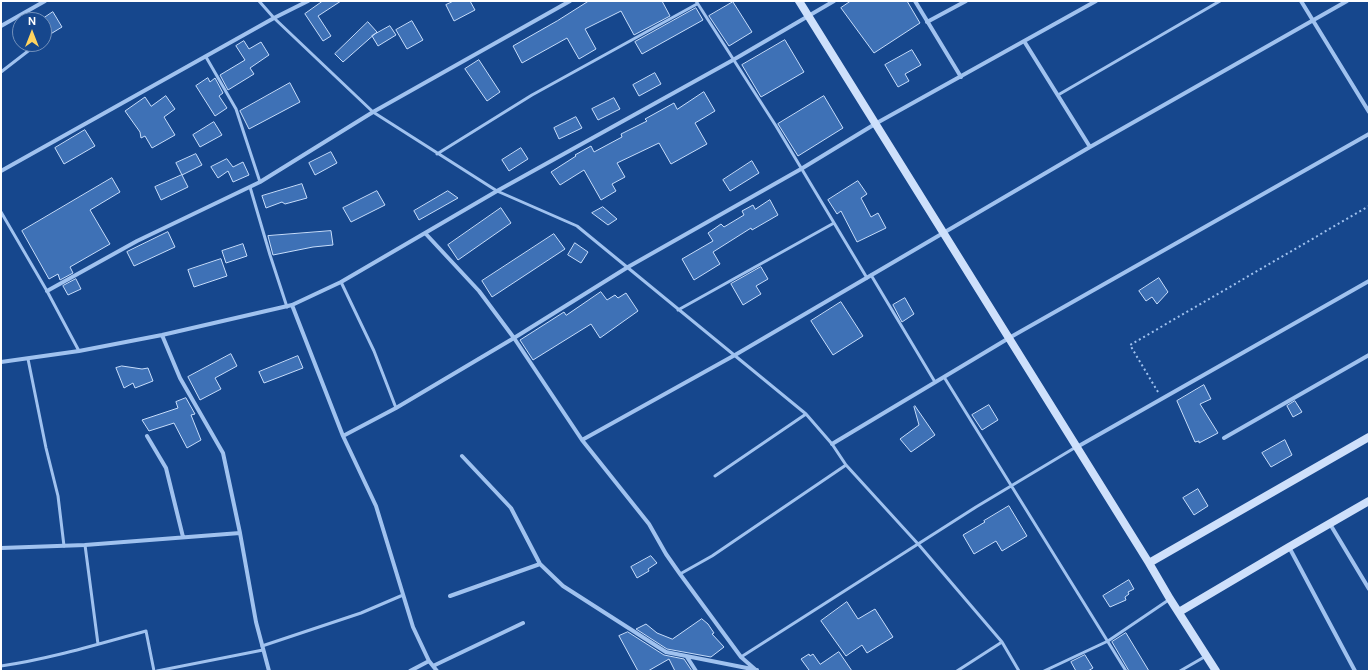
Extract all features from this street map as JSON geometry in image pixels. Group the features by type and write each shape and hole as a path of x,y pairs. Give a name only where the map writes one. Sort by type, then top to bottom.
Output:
{"main road":[{"path":"799,1 1216,671"},
{"path":"1149,563 1369,437"},
{"path":"1179,612 1369,501"}],"street":[{"path":"1,26 45,1"},
{"path":"1,171 274,18 308,1"},
{"path":"47,291 137,241 260,182 373,112 570,1"},
{"path":"1,362 28,359 162,335 292,305 341,282 497,191 733,60 834,1"},
{"path":"915,1 961,77"},
{"path":"928,22 966,1"},
{"path":"343,436 396,408 514,338 628,267 801,169 876,124 1096,1"},
{"path":"1301,1 1369,112"},
{"path":"582,440 735,355 1090,147 1347,1"},
{"path":"1024,41 1090,147"},
{"path":"832,444 1009,338 1369,134"},
{"path":"425,233 480,291 514,338 582,440 649,524 666,554 680,574 741,657 758,671"},
{"path":"1076,447 1369,281"},
{"path":"292,305 343,436 376,506 413,627 429,661 437,671"},
{"path":"162,335 180,378 223,453 240,533 256,622 269,671"},
{"path":"1224,438 1369,354"},
{"path":"147,436 166,468 183,537"},
{"path":"462,456 511,508 540,564 563,586 666,652 758,671"},
{"path":"1330,524 1369,589"},
{"path":"1,548 85,545 240,533"},
{"path":"1289,547 1355,671"},
{"path":"450,596 540,564"},
{"path":"433,666 523,623"},
{"path":"687,657 696,671"},
{"path":"410,671 429,661"}],"lane":[{"path":"260,1 274,18 373,112 497,191 577,226 806,414 832,444 846,465 919,545 1002,642 1019,671"},
{"path":"1058,95 1220,1"},
{"path":"437,154 532,95 697,2 776,126 834,224 935,382"},
{"path":"1,72 27,52"},
{"path":"206,57 236,109 260,182"},
{"path":"250,187 287,307"},
{"path":"1,212 79,350"},
{"path":"678,310 834,224"},
{"path":"341,282 374,350 396,408"},
{"path":"28,359 46,448 58,496 64,546"},
{"path":"944,377 1126,671"},
{"path":"715,476 806,414"},
{"path":"741,657 919,545 976,507 1076,447"},
{"path":"680,574 712,556 846,465"},
{"path":"85,545 98,644"},
{"path":"157,671 263,648 361,613 403,595"},
{"path":"1044,671 1108,642 1170,599"},
{"path":"1,666 26,662 146,630 154,671"},
{"path":"957,671 1002,642"},
{"path":"1180,671 1206,655"}],"path":[{"path":"1161,399 1130,345 1369,206"}],"building":[{"path":"323,1 341,1 318,16 331,36 323,41 305,14"},
{"path":"454,1 470,1 475,10 454,21 446,5"},
{"path":"589,1 662,1 670,16 634,35 621,11 585,29 596,49 579,59 567,38 522,63 513,46"},
{"path":"851,1 907,1 920,23 874,53 841,8"},
{"path":"733,2 752,32 729,46 709,16"},
{"path":"696,8 703,20 642,54 635,42"},
{"path":"53,12 62,27 52,33"},
{"path":"412,21 423,40 407,49 396,30"},
{"path":"368,22 377,32 343,62 335,54"},
{"path":"390,26 396,35 378,46 372,36"},
{"path":"785,40 804,72 761,97 742,65"},
{"path":"244,41 249,49 261,42 269,55 250,68 254,74 228,90 220,75 245,60 236,46"},
{"path":"912,50 921,65 905,74 909,81 898,87 885,65"},
{"path":"479,60 500,92 487,101 465,69"},
{"path":"655,73 661,84 639,96 633,85"},
{"path":"208,78 210,82 215,78 223,93 219,96 227,108 215,116 196,86"},
{"path":"290,83 300,102 249,129 240,111"},
{"path":"704,92 715,111 695,123 707,144 671,164 659,143 617,163 625,177 612,184 616,191 601,200 584,170 560,185 551,172 591,146 594,152 622,137 621,134 647,121 645,119 674,103 677,109"},
{"path":"166,96 175,109 164,117 175,135 152,148 145,136 141,138 140,132 125,111 145,97 151,106"},
{"path":"824,96 843,128 798,156 778,124"},
{"path":"614,98 620,109 598,120 592,109"},
{"path":"576,117 582,128 559,139 554,128"},
{"path":"214,122 222,135 200,147 193,135"},
{"path":"85,130 95,146 64,164 55,148"},
{"path":"521,148 528,159 509,171 502,160"},
{"path":"331,152 337,163 315,175 309,163"},
{"path":"196,154 202,165 182,175 176,163"},
{"path":"227,159 233,167 243,162 249,175 233,182 228,171 218,178 211,167"},
{"path":"752,161 759,173 730,191 723,180"},
{"path":"182,175 188,187 161,200 155,187"},
{"path":"112,178 120,192 90,210 110,244 70,267 73,273 60,280 58,274 49,279 22,231"},
{"path":"858,181 867,194 861,198 871,217 878,213 886,228 857,242 841,211 837,214 828,200"},
{"path":"302,184 307,198 285,204 282,202 266,208 262,196"},
{"path":"377,191 385,205 351,222 343,208"},
{"path":"448,191 458,198 419,220 414,211"},
{"path":"770,200 778,215 752,230 751,228 713,252 720,264 694,280 682,259 713,241 708,233 721,224 724,227 744,215 742,211 753,205 755,209"},
{"path":"603,207 617,219 608,225 592,213"},
{"path":"501,208 511,223 458,260 448,245"},
{"path":"331,231 333,245 313,247 273,255 268,236"},
{"path":"168,232 175,247 134,266 127,252"},
{"path":"554,234 565,249 492,297 482,281"},
{"path":"575,243 588,252 581,263 568,255"},
{"path":"243,244 247,256 226,263 222,251"},
{"path":"221,259 227,276 194,287 188,270"},
{"path":"761,267 768,279 756,286 761,294 743,305 731,284"},
{"path":"1159,278 1168,292 1157,304 1152,297 1146,301 1139,291"},
{"path":"76,279 81,289 68,295 63,286"},
{"path":"601,292 607,300 615,295 618,298 626,293 638,311 600,338 591,324 533,360 520,340 564,312 566,315"},
{"path":"905,298 914,314 902,322 893,305"},
{"path":"841,302 863,336 833,355 811,321"},
{"path":"231,354 237,366 215,378 221,389 200,400 188,377"},
{"path":"298,356 303,368 264,383 259,372"},
{"path":"122,366 142,369 148,368 153,381 135,388 133,383 124,388 116,368"},
{"path":"1204,385 1211,399 1200,404 1218,433 1199,443 1199,441 1195,442 1177,401"},
{"path":"186,398 195,414 191,415 201,440 187,448 174,423 149,431 142,420 178,408 176,402"},
{"path":"1295,401 1302,412 1293,417 1287,406"},
{"path":"989,405 998,420 982,430 972,415"},
{"path":"915,406 935,435 911,452 900,439 919,425"},
{"path":"1285,440 1292,455 1271,467 1262,453"},
{"path":"1198,489 1208,506 1194,515 1183,498"},
{"path":"1009,506 1027,536 1002,551 996,541 974,554 963,535"},
{"path":"651,556 657,563 648,569 649,571 637,578 631,567"},
{"path":"1129,580 1134,589 1128,592 1129,594 1125,597 1126,600 1110,607 1103,596"},
{"path":"847,602 858,619 875,609 893,637 867,653 862,645 846,656 821,621"},
{"path":"702,619 708,624 714,633 712,634 724,647 711,657 667,649 636,629 646,624 657,633 672,639"},
{"path":"628,632 664,655 684,659 692,671 675,671 669,659 648,671 638,671 619,636"},
{"path":"1126,633 1149,671 1129,671 1112,642"},
{"path":"839,652 852,671 809,671 801,659 809,654 810,656 813,654 820,664"},
{"path":"1085,655 1093,668 1088,671 1076,671 1071,662"}]}
